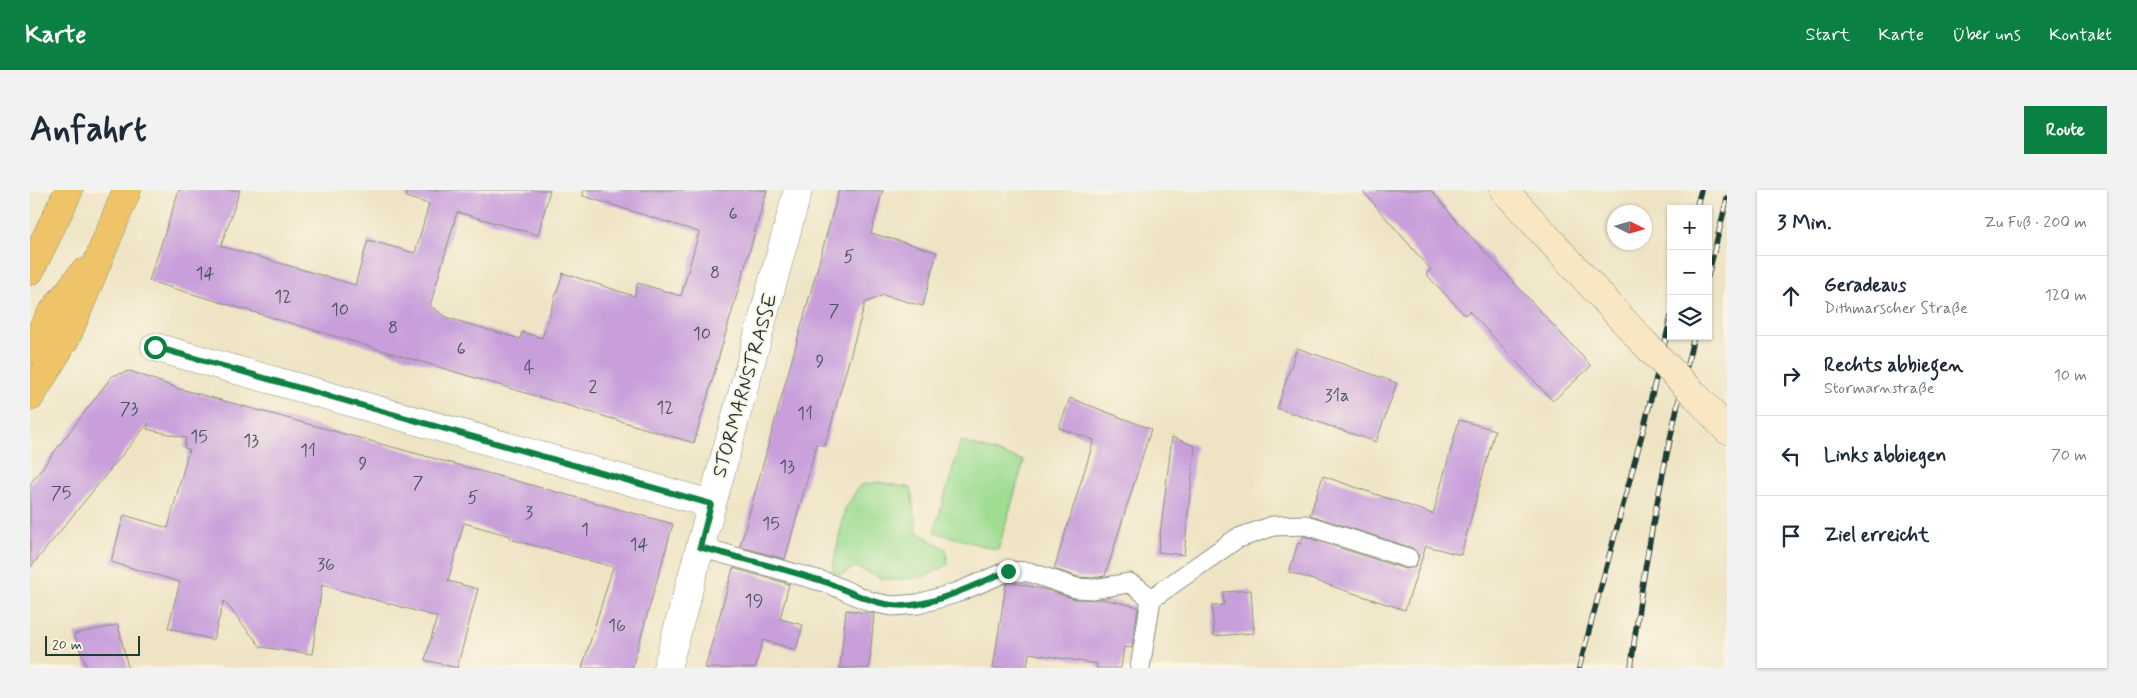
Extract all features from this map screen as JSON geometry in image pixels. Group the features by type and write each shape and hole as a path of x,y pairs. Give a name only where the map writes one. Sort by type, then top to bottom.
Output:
{"highway":[{"path":"30,271 69,190"},
{"path":"30,397 67,336 127,190"},
{"path":"30,350 52,313 108,239"}],"main road":[{"path":"1504,190 1643,342 1727,430"}],"street":[{"name":"STORMARNSTRASSE","path":"667,668 798,190"},
{"path":"155,347 711,504"}],"lane":[{"path":"1140,668 1151,599 1236,539 1274,526 1306,525 1408,558"},
{"path":"700,547 828,584 872,602 892,606 918,604 956,592 1008,571 1029,572 1076,588 1093,589 1129,583 1151,599"}],"green space":[{"path":"961,441 1024,461 998,550 934,532"},
{"path":"879,482 911,488 917,532 946,549 948,564 941,569 916,578 898,580 881,578 855,567 841,575 832,571 845,509 860,485"}],"building":[{"path":"179,190 240,190 221,246 355,285 368,240 415,253 429,204 406,197 407,190 550,190 538,235 457,212 430,306 448,318 520,339 522,332 542,338 563,273 634,296 638,283 681,296 699,232 583,196 583,190 767,190 694,443 149,281"},
{"path":"839,190 883,190 871,233 937,252 923,306 883,295 865,303 825,446 817,444 785,559 740,547"},
{"path":"1362,190 1431,190 1453,217 1591,366 1553,401 1469,311 1465,315 1426,274 1431,270"},
{"path":"1297,348 1397,383 1376,442 1277,408"},
{"path":"130,371 177,388 673,524 632,668 582,668 613,567 510,539 511,536 464,523 448,581 478,589 457,668 425,660 437,617 322,585 312,654 261,647 224,601 213,640 168,628 180,582 111,562 124,515 168,528 189,449 184,448 186,438 147,429 149,422 30,568 30,484 112,376"},
{"path":"1070,398 1151,429 1105,576 1092,578 1078,577 1054,569 1094,440 1059,428"},
{"path":"1459,420 1495,430 1461,555 1426,546 1405,610 1289,572 1298,543 1301,544 1303,536 1405,569 1415,567 1419,556 1412,548 1310,515 1323,476 1433,514"},
{"path":"1172,437 1195,446 1184,555 1158,552"},
{"path":"733,568 789,584 780,619 803,625 796,650 763,640 755,668 705,668"},
{"path":"1010,582 1047,590 1075,599 1103,599 1138,607 1132,648 1124,647 1121,668 1096,668 1097,664 1029,653 1027,668 993,668 1006,584"},
{"path":"1251,590 1254,633 1214,636 1212,606 1224,605 1223,592"},
{"path":"846,610 874,614 869,668 840,668"},
{"path":"118,625 128,668 87,668 74,634"}],"railway":[{"path":"1697,205 1701,190"},
{"path":"1712,260 1727,199"},
{"path":"1579,668 1644,427 1667,333"},
{"path":"1631,668 1636,626 1657,501 1693,340"}],"route":[{"path":"155,347 711,504 700,547 828,584 872,602 892,606 918,604 956,592 1008,571"}]}
